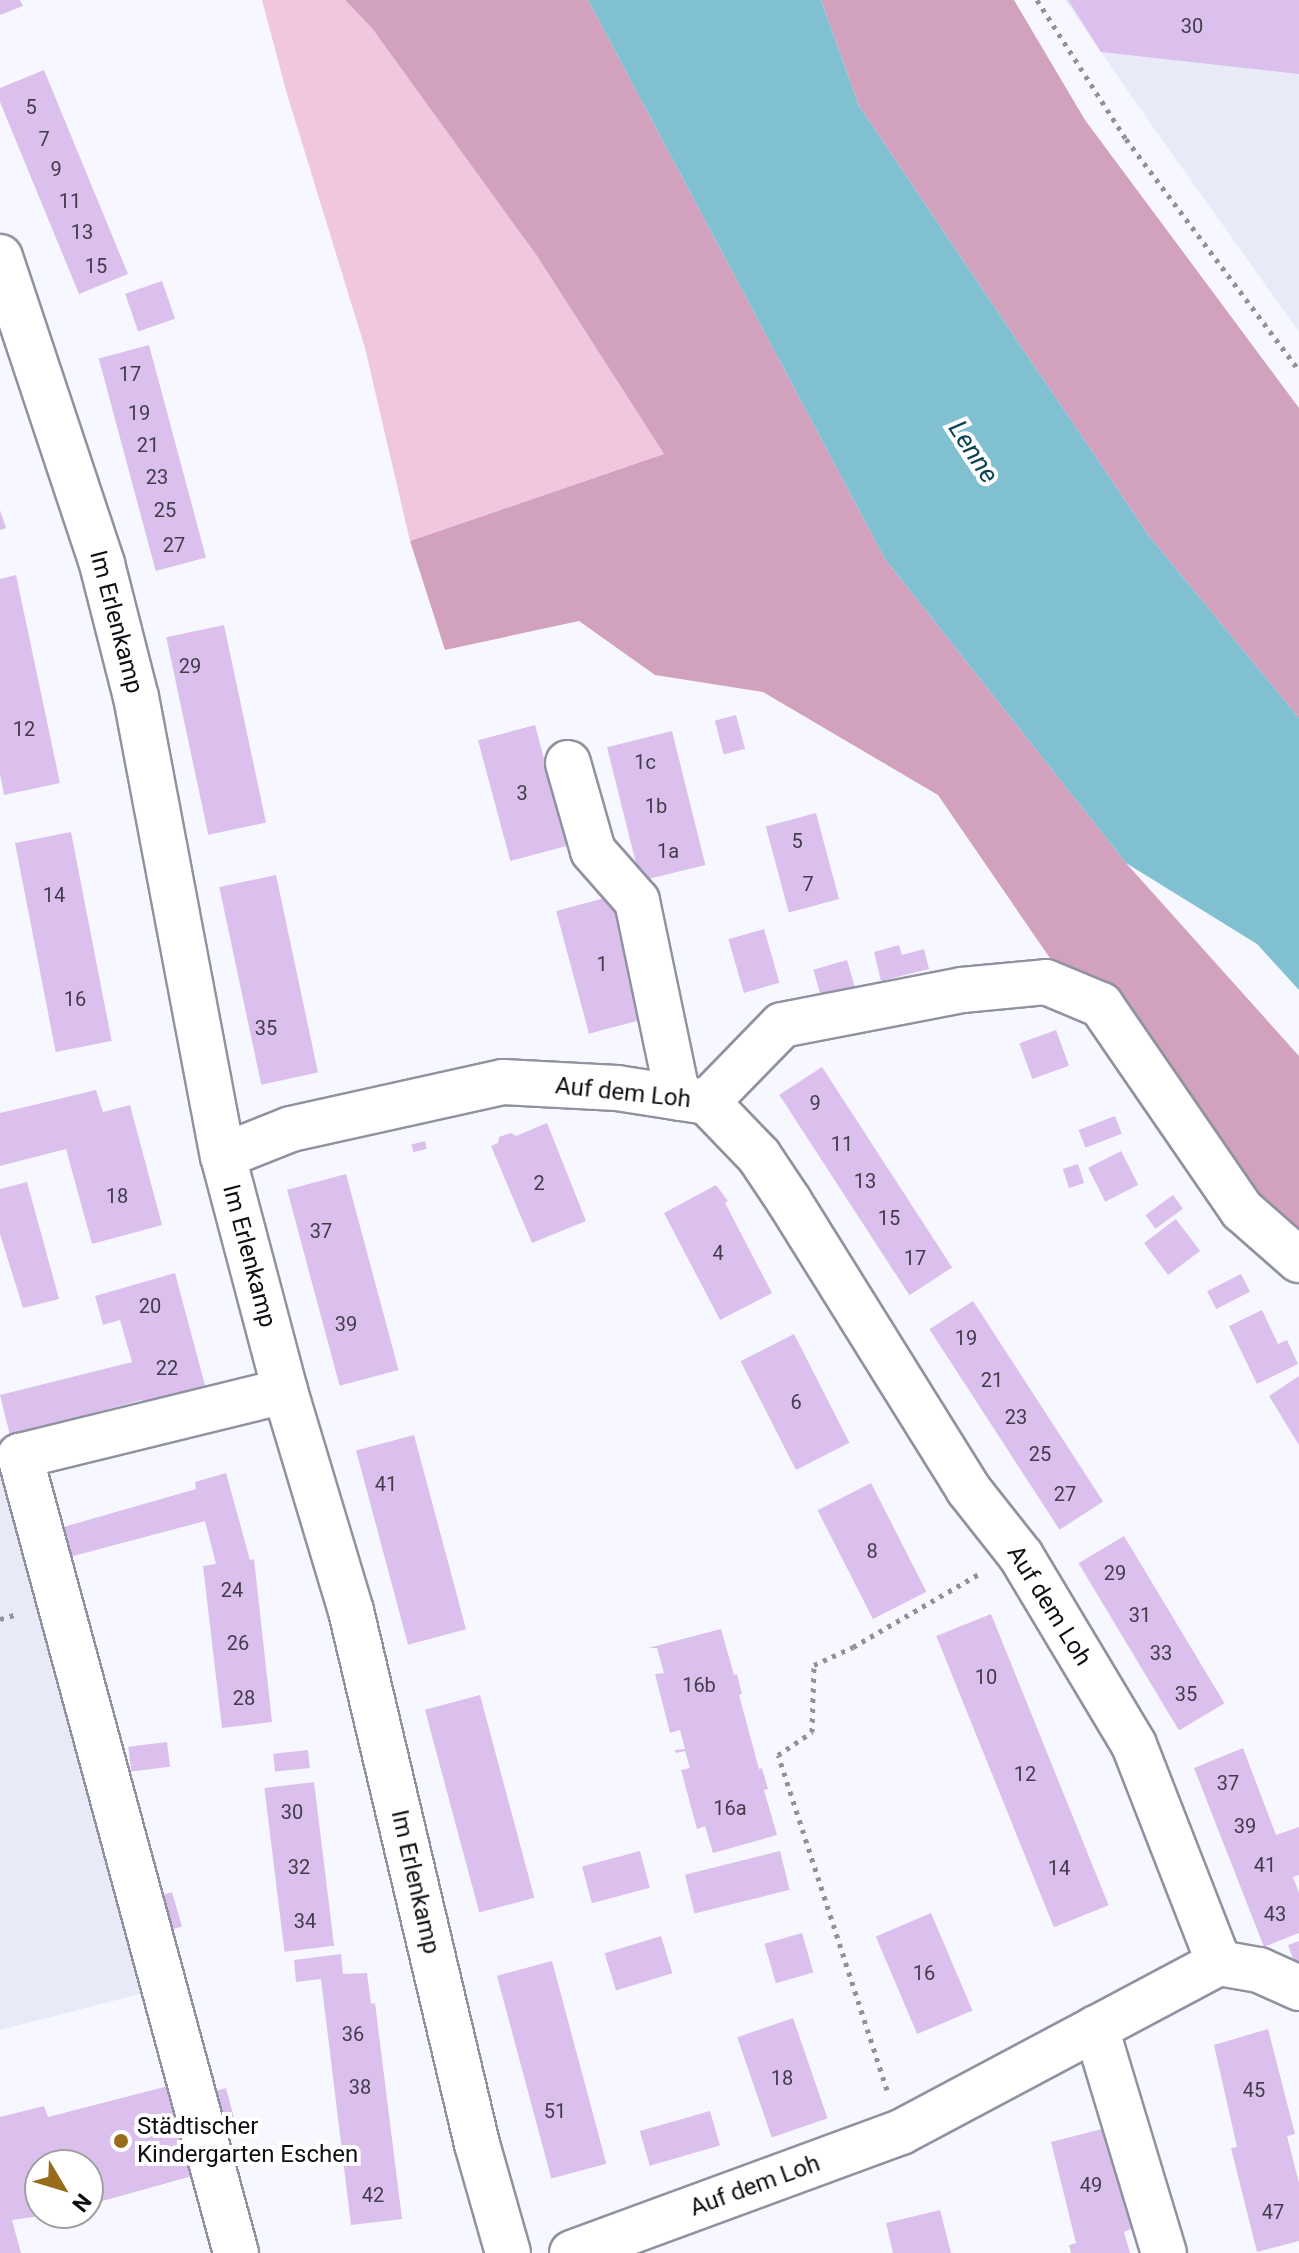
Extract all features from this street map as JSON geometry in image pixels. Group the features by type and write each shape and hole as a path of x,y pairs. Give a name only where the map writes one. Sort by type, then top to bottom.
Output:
{"street":[{"name":"Im Erlenkamp","path":"0,257 102,564 136,697 223,1156 285,1391 351,1611 477,2144 508,2253"},
{"path":"568,763 593,851 637,901 692,1100 782,1025 962,990 1046,982 1101,1005 1242,1210 1299,1260"},
{"name":"Auf dem Loh","path":"223,1156 291,1129 503,1082 617,1088 692,1100 766,1167 968,1489 1021,1556 1126,1732 1219,1963 901,2132 572,2253"},
{"path":"236,2253 20,1456 285,1391"},
{"path":"1219,1963 1259,1970 1299,1988"},
{"path":"1096,2028 1164,2253"}],"path":[{"path":"1037,0 1126,139 1299,370"},
{"path":"901,2132 778,1755 812,1732 814,1665 853,1647 958,1583"}],"shaded area":[{"path":"262,0 345,0 372,27 537,256 664,454 410,541 365,348 287,94"},
{"path":"345,0 588,0 885,559 1126,863 1299,1056 1299,1231 1259,1194 1126,1005 1056,967 938,795 763,692 655,675 579,621 445,650 410,541 664,454 537,256 372,28"},
{"path":"821,0 1014,0 1085,120 1299,408 1299,718 1149,536 859,106"},
{"path":"1065,0 1299,0 1299,332 1148,120"},
{"path":"0,1436 148,1992 0,2030"}],"water":[{"name":"Lenne","path":"588,0 821,0 859,106 1149,536 1299,718 1299,990 1257,944 1126,863 885,559"}],"building":[{"path":"0,0 20,0 23,6 0,15"},
{"path":"1068,0 1299,0 1299,74 1101,52"},
{"path":"44,70 128,274 79,294 0,102 0,88"},
{"path":"162,281 175,319 138,332 125,294"},
{"path":"149,345 206,558 156,571 99,358"},
{"path":"0,510 6,528 0,530"},
{"path":"16,575 60,783 4,795 0,774 0,579"},
{"path":"224,625 266,823 208,835 166,637"},
{"path":"736,715 745,749 724,755 715,721"},
{"path":"535,725 567,846 510,861 478,740"},
{"path":"672,731 705,865 640,881 607,747"},
{"path":"816,813 839,899 789,912 766,826"},
{"path":"71,832 112,1041 56,1052 15,843"},
{"path":"276,875 318,1073 261,1085 219,887"},
{"path":"616,895 649,1018 589,1034 556,911"},
{"path":"764,929 779,983 744,993 728,939"},
{"path":"899,945 902,955 924,949 929,969 881,981 874,952"},
{"path":"847,960 857,996 824,1005 813,970"},
{"path":"1056,1030 1069,1066 1032,1079 1019,1043"},
{"path":"822,1067 952,1267 909,1295 779,1095"},
{"path":"96,1090 103,1112 130,1105 162,1225 92,1244 66,1149 0,1166 0,1113"},
{"path":"1115,1116 1122,1134 1085,1148 1079,1130"},
{"path":"547,1123 586,1221 532,1243 491,1146 498,1143 499,1137 511,1133 516,1136"},
{"path":"425,1141 427,1149 413,1152 411,1144"},
{"path":"1121,1151 1138,1185 1105,1202 1088,1168"},
{"path":"1078,1164 1084,1183 1069,1188 1063,1169"},
{"path":"346,1174 399,1370 340,1386 287,1190"},
{"path":"27,1182 59,1299 23,1308 0,1234 0,1189"},
{"path":"716,1185 728,1201 725,1203 772,1293 720,1320 664,1213"},
{"path":"1173,1195 1183,1209 1155,1229 1145,1215"},
{"path":"1176,1219 1200,1251 1168,1275 1144,1243"},
{"path":"175,1273 206,1389 143,1405 142,1400 10,1435 0,1395 132,1362 120,1320 103,1325 95,1296"},
{"path":"1241,1274 1250,1292 1216,1309 1207,1291"},
{"path":"973,1301 1103,1501 1060,1530 929,1329"},
{"path":"1262,1310 1278,1344 1287,1340 1298,1364 1257,1384 1229,1326"},
{"path":"794,1334 849,1443 796,1470 741,1361"},
{"path":"1299,1376 1299,1445 1269,1396"},
{"path":"414,1435 466,1629 408,1645 356,1451"},
{"path":"226,1473 250,1560 254,1559 272,1722 222,1728 203,1566 216,1564 205,1521 62,1559 53,1530 196,1489 195,1482"},
{"path":"871,1483 926,1592 873,1619 818,1510"},
{"path":"1124,1536 1224,1703 1179,1730 1079,1563"},
{"path":"991,1614 1109,1905 1054,1927 936,1636"},
{"path":"721,1629 734,1675 737,1674 742,1694 739,1695 759,1769 762,1768 768,1789 764,1790 777,1835 713,1853 705,1826 697,1829 681,1770 690,1768 685,1751 676,1753 675,1750 685,1749 680,1730 670,1733 655,1674 664,1673 657,1648 648,1648"},
{"path":"480,1695 534,1898 479,1913 425,1710"},
{"path":"167,1742 170,1767 131,1772 128,1747"},
{"path":"1243,1748 1276,1835 1299,1827 1299,1875 1293,1877 1299,1893 1299,1933 1264,1947 1194,1768"},
{"path":"308,1750 310,1768 275,1772 273,1754"},
{"path":"314,1782 334,1946 284,1952 264,1788"},
{"path":"640,1851 650,1888 592,1903 582,1867"},
{"path":"780,1851 790,1890 695,1914 685,1875"},
{"path":"172,1892 182,1927 161,1933 151,1898"},
{"path":"931,1913 972,2011 917,2034 876,1936"},
{"path":"802,1933 813,1972 776,1983 765,1944"},
{"path":"661,1936 672,1973 616,1991 605,1953"},
{"path":"1299,1941 1299,1962 1295,1964 1288,1945"},
{"path":"341,1954 343,1974 367,1973 371,2004 375,2003 402,2219 351,2225 321,1979 296,1982 294,1960"},
{"path":"552,1961 606,2164 551,2179 497,1976"},
{"path":"793,2018 828,2118 772,2137 737,2037"},
{"path":"1268,2029 1295,2134 1287,2136 1299,2183 1299,2241 1257,2252 1231,2148 1237,2147 1214,2045"},
{"name":"Städtischer Kindergarten Eschen","path":"172,2085 196,2175 104,2201 104,2149 24,2149 24,2218 12,2220 21,2253 0,2253 0,2117 44,2106 48,2117"},
{"path":"226,2088 237,2128 214,2134 204,2094"},
{"path":"710,2111 720,2146 650,2166 640,2131"},
{"path":"1106,2128 1131,2229 1124,2232 1130,2253 1071,2253 1069,2245 1076,2243 1051,2142"},
{"path":"940,2210 951,2253 893,2253 886,2223"}],"place":[{"name":"Städtischer Kindergarten Eschen","path":"121,2141"}]}
